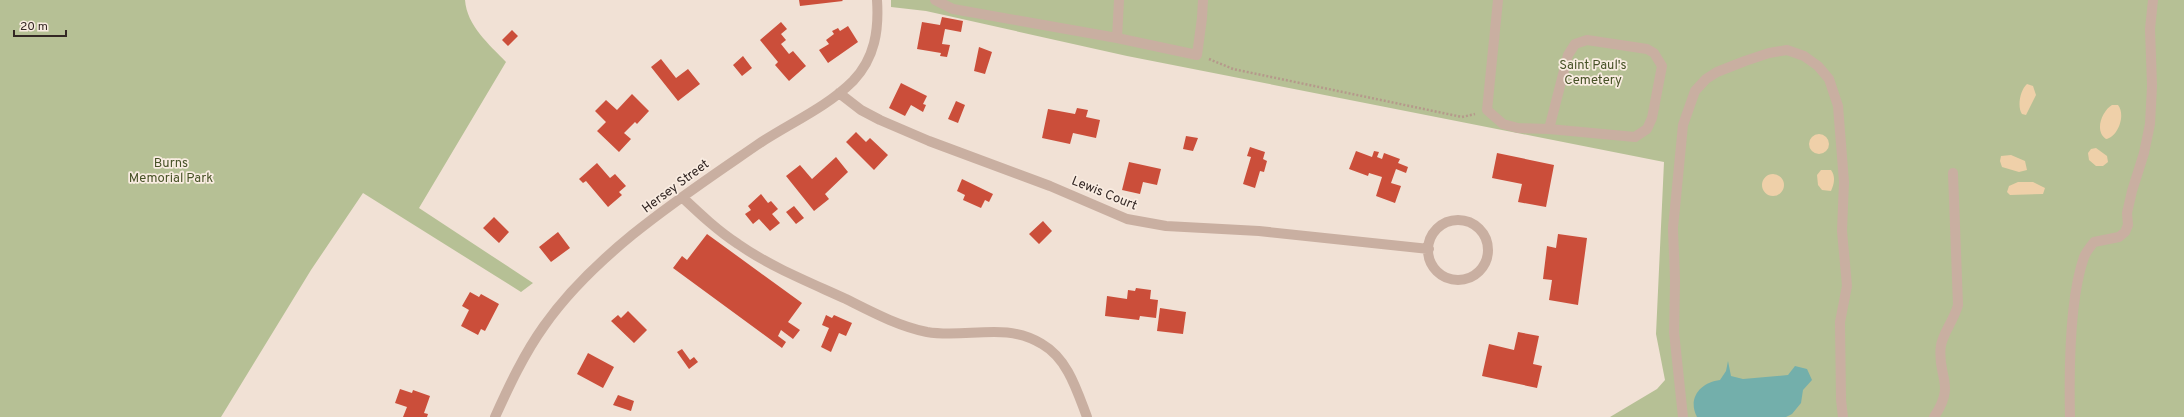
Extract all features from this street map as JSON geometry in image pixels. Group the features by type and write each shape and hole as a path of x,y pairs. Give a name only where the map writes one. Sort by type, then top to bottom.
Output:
{"street":[{"name":"Hersey Street","path":"495,417 529,349 561,305 617,248 682,197 762,142 839,93 861,71 873,50 876,36 877,0"},
{"path":"935,0 953,8 1197,54 1203,0"},
{"path":"1117,38 1119,0"},
{"path":"1498,0 1487,110 1503,124 1518,128 1549,129 1635,137 1647,129 1652,118 1662,66 1654,53 1646,49 1587,40 1575,44 1568,55 1549,129"},
{"path":"2070,417 2073,325 2084,256 2094,242 2118,237 2125,232 2128,225 2127,213 2132,191 2147,139 2152,86 2150,29 2153,0"},
{"path":"1683,417 1674,332 1676,280 1673,228 1683,125 1695,91 1706,79 1740,63 1768,53 1787,50 1804,56 1818,66 1829,79 1838,106 1844,182 1842,231 1847,286 1840,322 1841,400 1843,417"},
{"name":"Lewis Court","path":"839,93 861,110 887,123 929,141 1050,186 1127,219 1166,226 1259,231 1429,249"},
{"path":"1934,417 1945,394 1946,381 1941,348 1943,337 1955,317 1958,305 1953,173"},
{"path":"682,197 722,233 739,246 815,286 886,319 907,327 939,334 1007,332 1020,334 1042,344 1055,353 1062,361 1087,417"},
{"path":"1459,220 1472,223 1482,232 1488,249 1487,258 1478,272 1466,278 1452,279 1440,273 1431,262 1429,249 1434,231 1449,221 1459,220"}],"path":[{"path":"1197,54 1233,69 1462,117 1487,110"}],"green space":[{"name":"Burns Memorial Park","path":"0,0 465,0 474,26 506,62 419,208 533,283 521,292 363,193 311,270 221,417 0,417"},
{"name":"Saint Paul's Cemetery","path":"891,0 2184,0 2184,417 1610,417 1657,389 1665,380 1656,334 1664,162 1127,56 926,11 891,7"}],"sand":[{"path":"2027,84 2033,86 2036,95 2026,115 2022,114 2020,111 2020,103 2021,94"},
{"path":"2112,105 2118,105 2121,120 2120,125 2114,134 2106,139 2100,131 2100,126 2105,112"},
{"path":"1815,134 1823,134 1829,140 1829,148 1823,154 1815,154 1809,148 1809,140"},
{"path":"2096,148 2107,156 2108,162 2103,166 2096,166 2089,160 2088,153 2091,149"},
{"path":"2011,155 2025,161 2027,170 2019,172 2002,167 2000,161 2001,156"},
{"path":"1821,170 1831,170 1834,175 1831,191 1822,190 1818,185 1817,175"},
{"path":"1773,174 1777,175 1783,181 1783,189 1777,195 1773,196 1769,195 1763,189 1762,185 1763,181 1769,175"},
{"path":"2018,182 2033,182 2045,188 2043,194 2010,195 2007,192 2009,186"}],"water":[{"path":"1728,361 1731,376 1743,379 1788,375 1795,366 1807,369 1812,380 1803,390 1801,403 1792,414 1786,417 1697,417 1694,410 1695,397 1707,384 1720,380 1726,371"}],"building":[{"path":"799,0 842,0 843,1 800,6"},
{"path":"942,17 963,21 961,32 945,29 942,44 950,45 947,57 940,56 941,53 917,49 922,22 940,25"},
{"path":"781,22 787,29 781,34 786,40 781,44 789,54 793,51 806,66 789,81 775,65 778,62 760,40"},
{"path":"848,26 858,42 828,63 819,50 829,44 826,40 834,34 832,31 838,28 840,31"},
{"path":"512,30 518,36 508,46 502,40"},
{"path":"979,47 992,52 985,74 974,71"},
{"path":"743,56 752,68 742,76 733,65"},
{"path":"661,59 676,78 688,69 700,84 678,101 651,67"},
{"path":"901,83 927,96 923,104 926,105 923,112 911,105 905,116 889,108"},
{"path":"632,94 649,111 637,124 635,122 624,133 631,139 619,152 597,131 606,122 595,111 606,100 617,110"},
{"path":"956,101 965,105 958,123 948,119"},
{"path":"1077,108 1088,110 1086,117 1100,120 1096,138 1073,133 1070,144 1042,138 1048,109 1075,114"},
{"path":"856,132 866,142 870,138 888,155 874,170 846,142"},
{"path":"1186,136 1198,138 1193,151 1183,149"},
{"path":"1250,147 1265,152 1263,159 1267,161 1264,172 1260,171 1255,188 1243,184 1251,157 1247,156"},
{"path":"1356,151 1372,157 1374,151 1379,152 1377,157 1382,159 1384,153 1400,159 1398,163 1408,167 1406,173 1396,169 1391,183 1401,186 1395,203 1376,196 1382,177 1369,173 1368,176 1349,169"},
{"path":"1497,153 1554,165 1546,207 1518,202 1522,184 1492,178"},
{"path":"836,157 848,172 825,194 829,199 814,211 786,176 800,165 812,179"},
{"path":"1129,162 1161,169 1157,185 1143,182 1140,194 1122,190"},
{"path":"597,163 610,178 615,174 626,186 619,192 622,195 608,207 586,181 583,183 579,179"},
{"path":"962,179 993,194 989,202 985,200 981,208 963,200 965,195 957,191"},
{"path":"761,194 768,203 771,201 778,209 772,214 780,223 770,231 759,219 753,224 745,214 751,210 748,206"},
{"path":"794,206 804,218 796,224 786,212"},
{"path":"494,217 509,232 499,243 483,228"},
{"path":"1043,221 1052,231 1039,244 1029,234"},
{"path":"558,232 570,248 551,262 539,247"},
{"path":"707,234 802,303 788,322 800,330 793,339 781,330 778,336 786,342 782,348 673,268 682,256 687,260"},
{"path":"1558,234 1587,238 1578,305 1549,300 1552,280 1543,279 1547,246 1556,248"},
{"path":"1136,288 1151,290 1150,299 1158,300 1156,318 1140,316 1139,320 1105,316 1107,296 1127,299 1128,290 1135,291"},
{"path":"470,292 479,297 481,294 499,304 485,331 481,329 478,335 461,326 469,310 462,306"},
{"path":"1160,308 1186,312 1183,334 1157,331"},
{"path":"628,311 647,330 634,343 611,321 618,315 621,318"},
{"path":"826,315 832,318 834,315 852,323 846,336 839,333 831,352 821,347 829,328 822,325"},
{"path":"1518,332 1539,336 1533,364 1542,366 1537,388 1482,376 1489,344 1514,350"},
{"path":"682,349 690,360 694,357 698,362 689,369 677,352"},
{"path":"588,353 614,367 603,388 577,374"},
{"path":"400,389 412,393 413,390 430,396 424,413 428,414 427,417 403,417 407,407 395,403"},
{"path":"618,395 634,401 631,411 613,405"}]}
